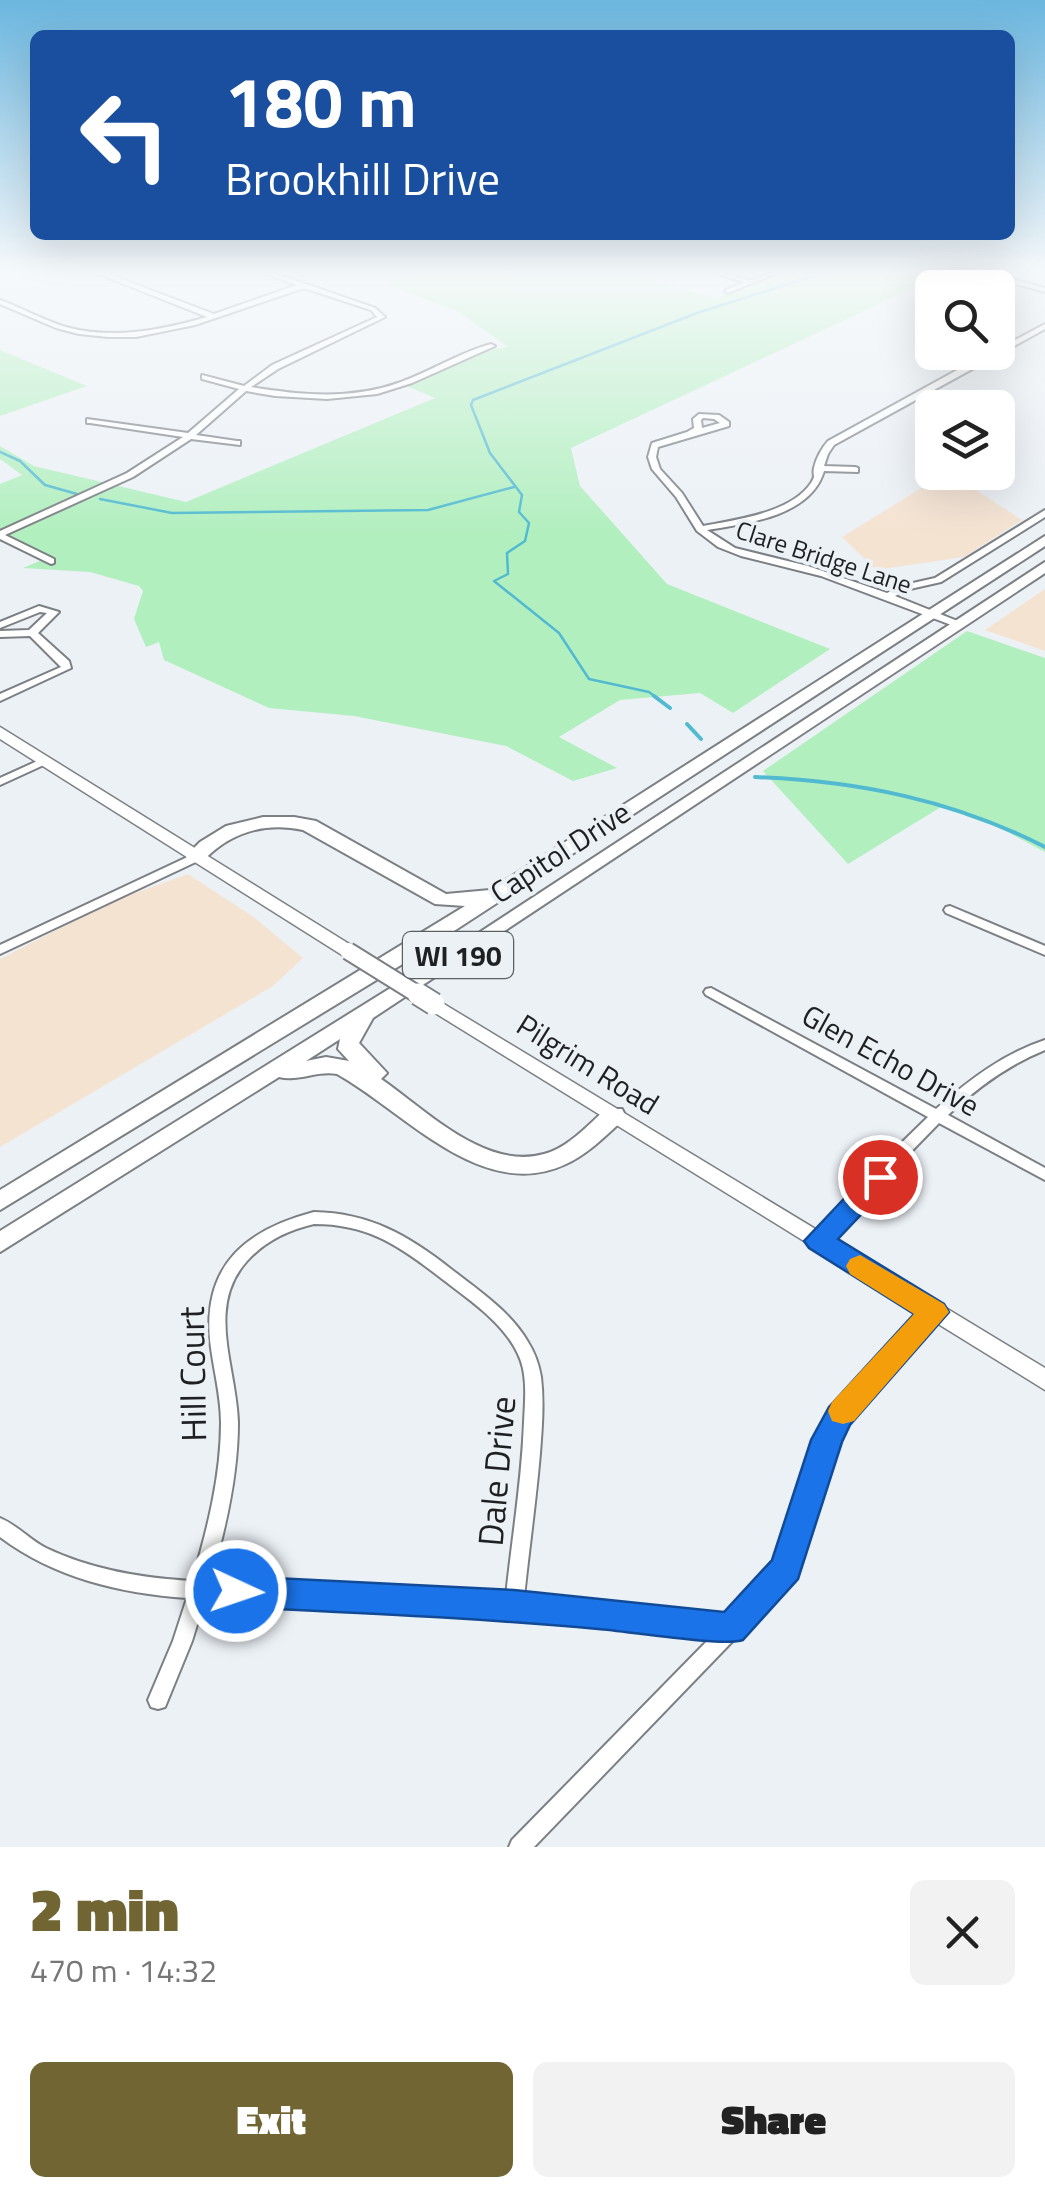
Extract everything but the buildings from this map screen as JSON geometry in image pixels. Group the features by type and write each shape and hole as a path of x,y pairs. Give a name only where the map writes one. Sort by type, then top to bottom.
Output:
{"main road":[{"name":"Capitol Drive","path":"0,1201 406,952 1045,540"},
{"name":"Capitol Drive","path":"0,1243 368,1012 1045,566"},
{"name":"Pilgrim Road","path":"0,732 1045,1380"},
{"path":"744,735 772,747"},
{"path":"196,856 205,845 250,825 295,821 309,825 442,900 466,900 503,890"},
{"path":"196,856 216,851 254,830 298,830 428,908 430,922 406,952"},
{"path":"368,1012 348,1043 352,1055 490,1151 516,1156 543,1153 608,1112"},
{"path":"266,1077 311,1066 342,1067 473,1153 509,1166 532,1166 556,1159 608,1112"},
{"path":"59,1166 86,1189"}],"street":[{"path":"0,535 100,491 190,436 245,387 288,359"},
{"path":"205,377 245,387 322,397 365,394 394,387 460,359"},
{"path":"700,529 790,503 811,488 820,454 830,443 964,370"},
{"path":"90,421 237,443"},
{"name":"Clare Bridge Lane","path":"690,434 660,442 651,452 658,472 685,502 700,529 736,551 806,568 957,624"},
{"path":"818,468 856,470"},
{"path":"887,598 900,590 938,580 1045,514"},
{"path":"0,535 51,561"},
{"path":"0,624 39,609 54,612 32,633 0,634"},
{"path":"0,698 66,668 32,633"},
{"path":"0,782 44,761"},
{"path":"0,950 196,856"},
{"path":"950,910 1045,951"},
{"name":"Glen Echo Drive","path":"711,992 1045,1175"},
{"path":"818,1241 938,1118 991,1070 1017,1054 1045,1046"},
{"name":"Dale Drive","path":"228,1276 238,1261 266,1236 308,1219 349,1218 408,1247 505,1324 530,1359 534,1381 514,1606"},
{"name":"Hill Court","path":"158,1700 183,1646 222,1489 230,1437 227,1378 217,1322 218,1298 228,1276"},
{"path":"519,1847 786,1568 826,1440 840,1416 934,1312"},
{"path":"0,1526 39,1552 122,1581 197,1589 514,1606 684,1620 731,1629"}],"shaded area":[{"path":"918,490 976,490 1022,520 964,557 876,570 842,537"},
{"path":"1045,589 1045,651 985,630"},
{"path":"188,874 255,918 303,958 273,986 0,1147 0,959 111,902"}],"green space":[{"path":"0,359 22,359 87,386 0,416"},
{"path":"461,359 761,359 571,448 580,486 667,584 830,649 733,713 700,693 620,700 559,737 617,768 573,781 506,746 354,716 269,708 164,660 159,642 146,647 134,619 143,591 139,586 90,572 23,568 49,557 0,531 0,484 22,475 0,459 0,446 34,466 186,502 435,398 404,385"},
{"path":"967,631 1045,658 1045,852 1002,829 941,807 848,864 763,771"}],"waterway":[{"path":"578,359 473,400 471,405 490,453 522,495 519,512 529,523 525,541 507,553 508,574 494,581 559,633 589,679 649,692 657,698"},
{"path":"0,452 20,461 45,485 77,494"},
{"path":"100,499 172,513 428,510 514,487"},
{"path":"654,696 670,708"},
{"path":"687,724 701,739"},
{"path":"755,777 831,783 904,796 975,817 1045,847"}],"slow traffic":[{"path":"843,1411 934,1312 860,1266"}],"route":[{"path":"236,1591 514,1606 684,1620 731,1629 786,1568 826,1440 840,1416 934,1312 818,1241 880,1177"}]}
